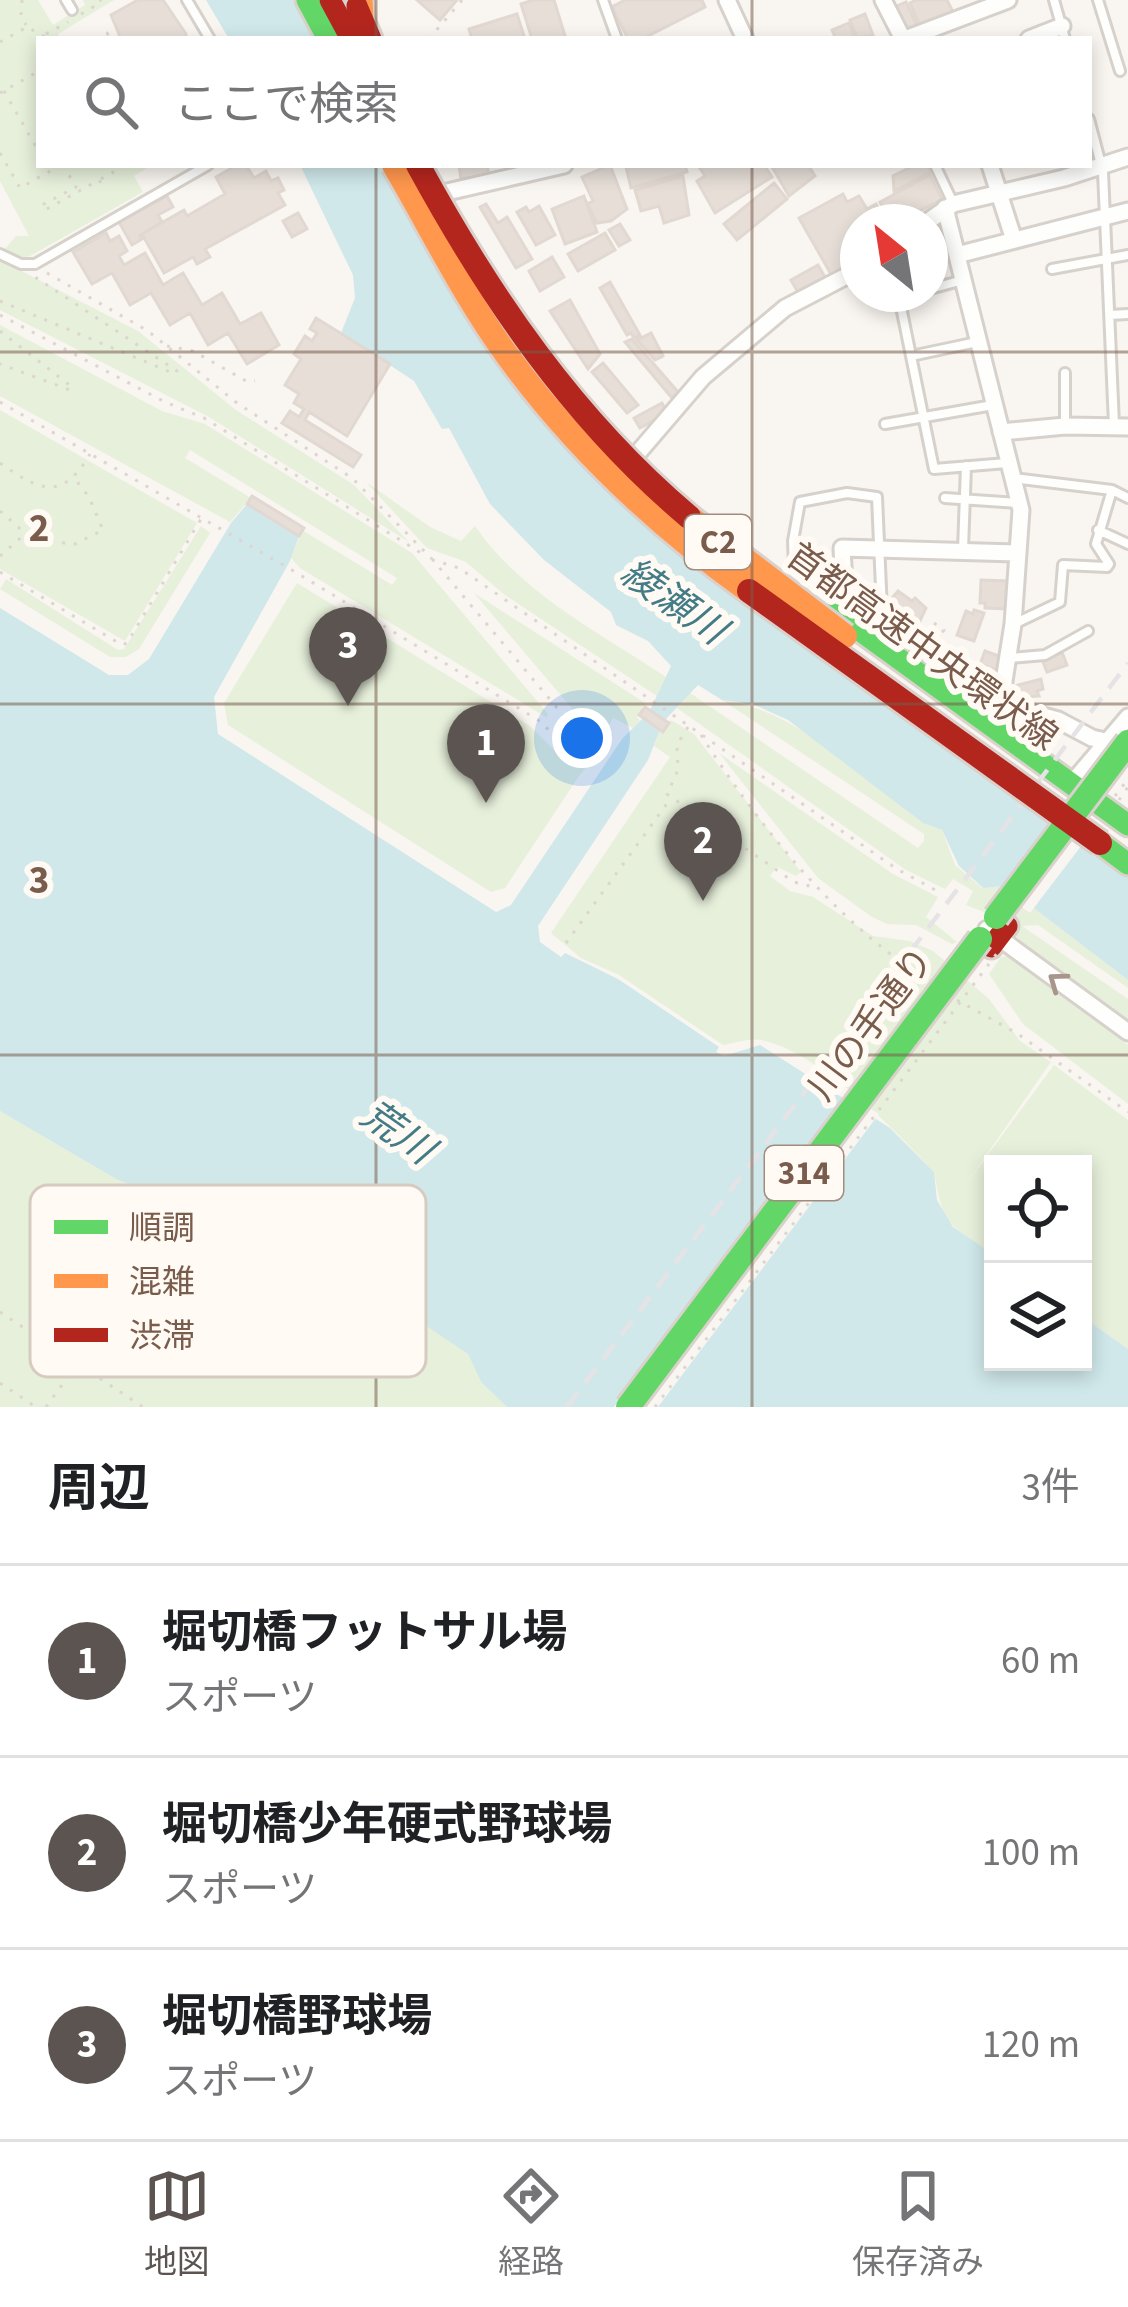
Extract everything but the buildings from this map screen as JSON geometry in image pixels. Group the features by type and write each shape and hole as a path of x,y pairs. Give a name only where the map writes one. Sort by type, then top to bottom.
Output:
{"main road":[{"path":"319,2 361,25"},
{"path":"319,2 327,36"},
{"name":"首都高速中央環状線","path":"396,168 504,351 583,448 661,523 857,667 1117,827"},
{"path":"432,178 509,328 539,372 607,451 715,553 857,667"},
{"path":"432,178 552,357 637,454 734,539 1071,784 1117,827"},
{"name":"首都高速中央環状線","path":"432,178 507,316 598,432 726,548 1117,827 1128,863"},
{"name":"川の手通り","path":"644,1407 994,935 1117,741"},
{"name":"川の手通り","path":"628,1407 1128,766"}],"street":[{"path":"727,0 744,36"},
{"path":"883,0 902,36"},
{"path":"934,34 1009,0"},
{"path":"1004,735 1019,502 949,206 1128,157"},
{"path":"432,178 534,168"},
{"path":"991,168 1013,240"},
{"path":"957,255 1128,211"},
{"path":"637,454 704,377 785,308 840,279"},
{"path":"1001,432 1121,427"},
{"path":"846,620 842,548 1016,553"},
{"path":"1006,703 1058,720 1092,738 1117,741"},
{"path":"1071,784 1117,741 1128,717"},
{"path":"994,935 1128,1032"}],"lane":[{"path":"65,0 72,10"},
{"path":"187,0 208,36"},
{"path":"603,0 616,36"},
{"path":"1054,0 1064,33"},
{"path":"1098,0 1120,71"},
{"path":"1092,129 1103,166 1121,427"},
{"path":"0,254 21,264 35,264 203,168"},
{"path":"936,168 949,206"},
{"path":"1052,269 1128,255"},
{"path":"948,284 964,280"},
{"path":"902,312 934,469 1011,470 1112,490 1128,498"},
{"path":"1110,315 1128,314"},
{"path":"911,356 979,341"},
{"path":"1065,373 1066,426"},
{"path":"885,424 994,405"},
{"path":"963,552 966,466"},
{"path":"1013,624 1060,602 1063,565 1107,567 1096,544 1112,490"},
{"path":"794,568 800,502 847,493 877,497 883,634"},
{"path":"945,499 1019,502"},
{"path":"1097,530 1128,544"},
{"path":"1008,658 1045,655 1088,631"}],"path":[{"path":"22,0 21,16 27,26 45,36"},
{"path":"432,36 462,0"},
{"path":"0,42 27,26"},
{"path":"36,73 2,92 36,147"},
{"path":"0,153 20,188 56,168"},
{"path":"64,168 76,187 42,206 44,209 118,168"},
{"path":"99,180 106,190"},
{"path":"0,301 175,374 177,371 35,277 35,264"},
{"path":"1,405 292,570 538,720 563,743 575,736 568,721 433,560 352,478 238,403 148,332 35,264"},
{"path":"0,315 204,418 433,560 459,568 897,869 939,892"},
{"path":"0,331 72,386 70,390 0,364"},
{"path":"165,346 193,351 248,382 255,381"},
{"path":"0,463 59,488 75,479 91,452"},
{"path":"0,511 26,534 73,545 103,530 89,497 75,479"},
{"path":"1,574 127,643 202,517"},
{"path":"0,556 26,534"},
{"path":"934,623 944,630 936,641 938,654 1006,703"},
{"path":"689,725 677,745 678,770 667,794 794,882 815,888"},
{"path":"700,734 815,888 928,981"},
{"path":"1117,827 1128,778"},
{"path":"1117,827 1128,787"},
{"path":"566,943 672,797"},
{"path":"655,1407 994,935"},
{"path":"946,994 1018,1034 1128,1112"},
{"path":"0,1312 30,1332"},
{"path":"46,1407 68,1377"},
{"path":"99,1377 143,1407"},
{"path":"0,1383 36,1407"}],"green space":[{"path":"0,0 38,0 53,25 85,5 83,0 114,0 59,36 36,36 36,168 147,168 134,176 143,192 20,258 4,250 16,236 29,236 0,181"},
{"path":"0,260 138,331 236,410 354,485 409,542 209,417 0,310"},
{"path":"0,325 162,411 205,424 412,553 546,717 300,568 291,558 302,530 392,585 397,578 190,450 185,458 251,498 230,522 0,396"},
{"path":"0,410 197,523 125,641 0,569"},
{"path":"366,482 430,527 461,541 475,526 538,592 666,677 657,696 505,595 466,562 427,548"},
{"path":"201,526 210,533 139,649 126,657 110,657 0,589 6,579 118,650 124,649"},
{"path":"297,583 530,726 559,755 577,757 590,742 586,725 474,593 645,703 637,717 640,721 633,728 613,718 607,728 613,735 579,776 505,888 491,892 228,725 224,703"},
{"path":"690,693 918,848 924,834 722,700 778,717 804,731 923,823 942,830 955,865 982,888 1005,886 1128,980 1128,988 1038,925 1022,926 1128,999 1128,1029 1023,948 1007,921 966,905 973,891 953,879 945,889 906,870 677,708"},
{"path":"671,720 694,734 801,872 796,876 777,867 770,876 873,936 910,941 933,951 989,999 1020,1041 1051,1062 964,1187 984,1160 984,1248 945,1215 934,1172 831,1076 807,1059 761,1040 723,1045 619,975 581,958 551,933 670,757 654,746 660,730"},
{"path":"719,753 893,874 938,897 926,917 957,942 952,944 916,925 887,924 818,878"},
{"path":"1007,956 1128,1045 1128,1104 1023,1024 989,974"},
{"path":"1054,1065 1128,1120 1128,1349 1092,1323 1092,1155 988,1155"},
{"path":"0,1111 131,1185 30,1185 30,1377 426,1377 426,1325 468,1354 481,1382 507,1407 0,1407"}],"water":[{"path":"206,0 293,0 314,36 227,36"},
{"name":"綾瀬川","path":"301,168 390,168 512,374 1128,874 1128,980 1005,886 983,888 959,866 942,830 923,823 788,720 755,705 722,700 698,685 665,720 650,710 671,666 648,641 616,625 611,612 544,560 490,504 449,428 442,429 414,381 341,333 355,298 353,275"},
{"name":"荒川","path":"247,504 299,536 290,561 214,697 218,734 496,912 511,905 622,739 643,718 660,730 648,760 538,926 540,942 561,957 565,953 618,979 719,1047 716,1052 724,1056 760,1045 890,1128 934,1172 937,1200 953,1227 984,1248 984,1371 1092,1371 1092,1323 1128,1349 1128,1407 507,1407 481,1382 468,1354 426,1326 426,1185 131,1185 0,1111 0,608 109,675 128,675 149,659"}],"pier":[{"path":"1057,814 1088,837 1030,913 1001,892"},
{"path":"850,1095 879,1114 658,1407 614,1407"}],"railway":[{"path":"567,1407 1128,663"}],"traffic: fast":[{"path":"307,0 326,36"},
{"path":"833,611 1128,825"},
{"path":"996,917 1128,742"},
{"path":"1100,843 1128,864"},
{"path":"628,1407 980,939"}],"traffic: slow":[{"path":"362,0 363,18"},
{"path":"396,168 476,309 533,389 619,483 749,591"},
{"path":"689,517 845,636"}],"traffic: jam":[{"path":"330,0 349,36"},
{"path":"357,6 370,36"},
{"path":"420,168 474,262 537,354 608,439 689,517"},
{"path":"749,591 1100,843"},
{"path":"991,947 1007,926"}],"place":[{"name":"堀切橋野球場","path":"348,706"},
{"name":"堀切橋フットサル場","path":"486,803"},
{"name":"堀切橋少年硬式野球場","path":"703,901"}]}
